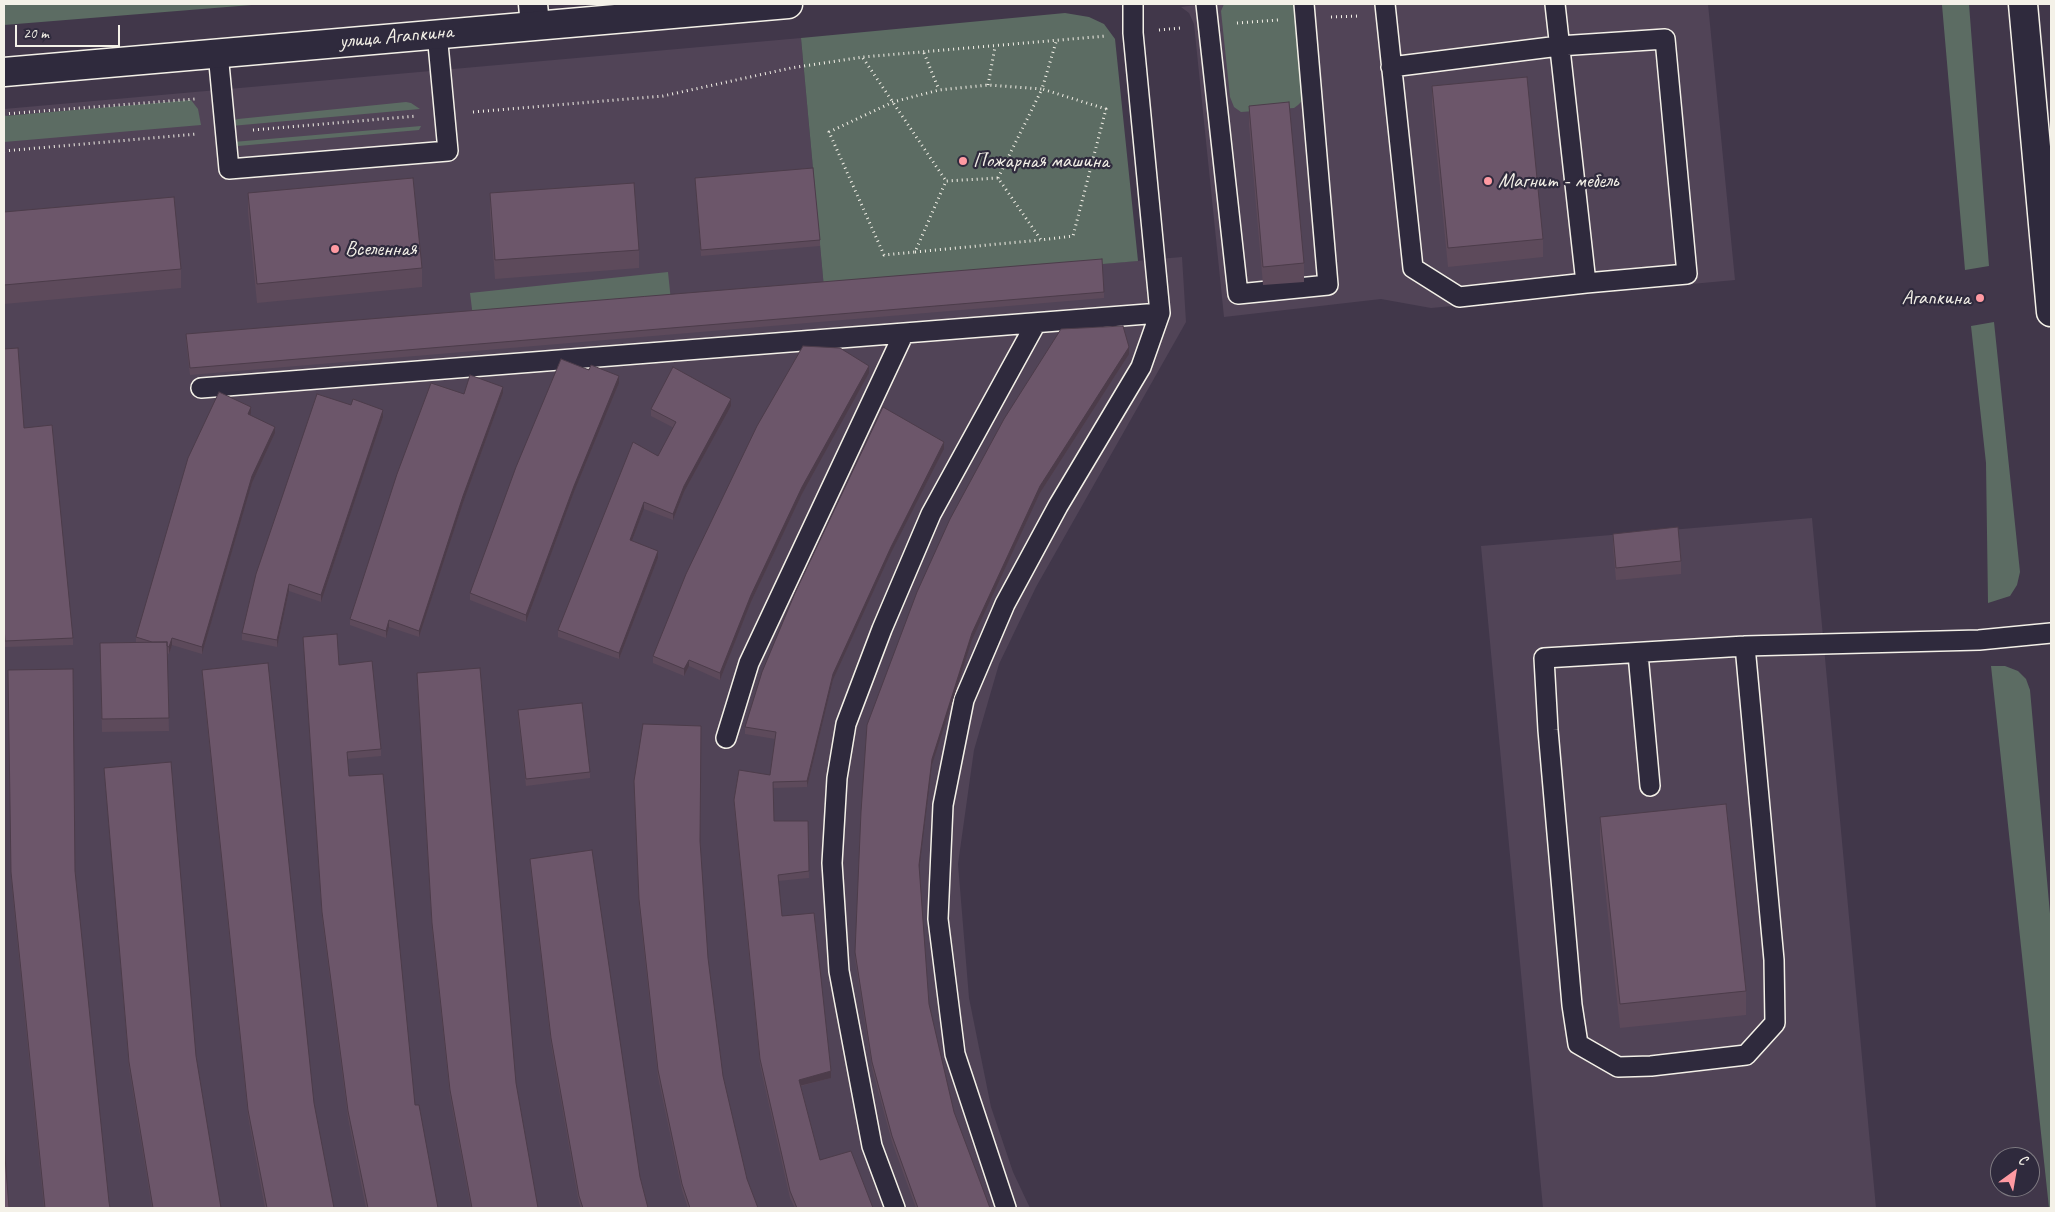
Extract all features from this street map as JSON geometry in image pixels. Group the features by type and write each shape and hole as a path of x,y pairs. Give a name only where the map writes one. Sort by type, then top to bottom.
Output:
{"main road":[{"name":"улица Агапкина","path":"4,72 437,33 534,14 788,4"},
{"path":"2023,4 2051,312"}],"lane":[{"path":"1006,1208 956,1054 938,919 942,805 964,700 1004,604 1058,506 1141,367 1160,313 1133,33 1133,4"},
{"path":"1206,4 1238,294 1328,285 1305,11"},
{"path":"1555,4 1586,283"},
{"path":"1385,8 1391,67 1413,268 1459,297 1687,274 1666,39 1559,46 1391,67"},
{"path":"218,53 229,169 448,151 437,33"},
{"path":"201,388 1160,313"},
{"path":"894,1208 872,1146 839,971 832,863 837,778 846,724 882,629 931,514 1036,323"},
{"path":"726,738 749,663 904,333"},
{"path":"1745,646 1774,960 1775,1023 1746,1055 1618,1068 1578,1044 1572,1005 1549,740 1544,658 1638,654 1745,646 1979,640 2051,632"},
{"path":"1638,654 1650,786"}],"path":[{"path":"4,151 663,96 791,68 863,57 1056,42 1207,25 1305,11 1359,16 1385,8"},
{"path":"998,178 1042,89 1056,42"},
{"path":"988,85 994,47"},
{"path":"924,53 939,90"},
{"path":"863,57 946,181"},
{"path":"988,85 1042,89 1106,109 1073,236 884,255 829,132 892,102 939,90 988,85"},
{"path":"4,114 222,97"},
{"path":"946,181 998,178"},
{"path":"998,178 1041,240"},
{"path":"915,252 946,181"}],"shaded area":[{"path":"1203,4 1708,4 1735,280 1431,308 1381,299 1224,317 1194,24 1189,13 1181,7"},
{"path":"801,38 824,288 1182,257 1186,322 1036,587 999,664 974,750 958,864 969,998 991,1107 1013,1172 1030,1208 4,1208 4,109"},
{"path":"1812,518 1876,1208 1543,1208 1481,546"}],"green space":[{"path":"4,4 264,4 4,25"},
{"path":"1224,4 1295,4 1303,100 1294,108 1241,112 1234,107 1230,97 1221,11"},
{"path":"1969,4 1989,266 1965,270 1942,5"},
{"path":"1065,13 1089,17 1104,24 1115,39 1138,261 824,288 801,38"},
{"path":"191,100 198,109 201,125 4,142 4,116"},
{"path":"406,102 420,109 231,126 234,120 238,119"},
{"path":"421,126 419,130 238,146 233,142"},
{"path":"668,272 671,301 473,317 470,293"},
{"path":"1994,322 2020,572 2017,585 2010,596 1988,603 1986,463 1971,326"},
{"path":"1991,666 2005,666 2018,671 2026,679 2030,690 2051,925 2051,1208 2049,1208"}],"building":[{"name":"Магнит - мебель","path":"1527,77 1543,239 1448,248 1432,86"},
{"path":"1289,102 1304,263 1263,267 1249,106"},
{"path":"813,168 820,240 701,250 695,178"},
{"path":"413,178 422,268 257,284 248,193"},
{"path":"634,183 639,250 495,260 490,193"},
{"path":"174,197 181,269 4,285 4,212"},
{"path":"1102,259 1104,292 190,368 186,334"},
{"path":"1123,326 1129,347 1040,486 972,633 932,759 919,865 929,1004 954,1112 990,1208 918,1208 892,1136 872,1062 855,952 867,725 917,592 950,519 1004,419 1061,329"},
{"path":"803,346 840,348 869,366 802,487 751,595 720,673 689,660 684,669 653,656 686,574 757,426"},
{"path":"18,348 24,428 52,425 73,638 5,641 4,349"},
{"path":"561,359 589,370 591,365 619,376 574,486 526,615 470,593 516,467"},
{"path":"673,367 731,399 684,486 673,514 644,502 630,540 658,551 619,653 558,630 633,442 658,456 676,422 651,409"},
{"path":"470,375 503,387 463,496 419,631 389,620 386,631 350,619 397,474 431,383 464,394"},
{"path":"219,392 251,407 248,414 275,427 252,476 202,647 172,638 169,647 167,642 152,642 136,637 188,458"},
{"path":"317,394 351,405 353,399 383,410 321,595 289,584 277,640 242,633 256,574"},
{"path":"883,407 944,442 891,547 833,674 807,781 773,782 774,821 808,821 809,871 778,875 782,916 814,913 831,1071 799,1080 820,1160 851,1151 873,1208 797,1208 790,1191 760,1059 734,800 739,770 770,775 776,732 745,727 762,672 795,593"},
{"path":"1678,527 1681,561 1616,568 1613,534"},
{"path":"337,634 339,665 372,661 381,749 347,752 349,776 383,774 415,1105 419,1105 438,1208 368,1208 348,1111 322,912 303,637"},
{"path":"167,642 169,718 102,719 100,643"},
{"path":"268,663 314,1103 334,1208 267,1208 248,1110 202,670"},
{"path":"480,668 516,1083 538,1208 472,1208 450,1090 432,923 417,673"},
{"path":"73,669 75,871 110,1208 45,1208 11,872 8,670"},
{"path":"582,703 590,772 526,779 518,710"},
{"path":"643,724 701,726 700,841 708,958 723,1076 747,1179 758,1208 690,1208 682,1184 658,1070 639,899 634,781"},
{"path":"171,762 196,1056 221,1208 153,1208 129,1062 104,768"},
{"path":"1726,804 1746,991 1620,1004 1600,817"},
{"path":"592,850 640,1177 648,1208 583,1208 579,1196 551,1038 530,859"},
{"path":"4,1144 9,1208 4,1208"}],"place":[{"name":"Пожарная машина","path":"963,161"},
{"name":"Магнит - мебель","path":"1488,181"},
{"name":"Вселенная","path":"335,249"},
{"name":"Агапкина","path":"1980,298"}]}
